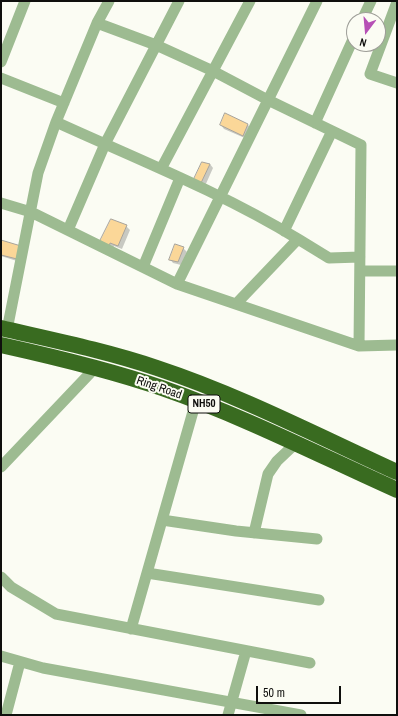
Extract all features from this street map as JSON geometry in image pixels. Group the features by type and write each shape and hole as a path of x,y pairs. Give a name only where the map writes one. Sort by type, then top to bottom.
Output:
{"highway":[{"name":"Ring Road","path":"4,329 111,354 164,370 211,387 397,472"},
{"name":"Ring Road","path":"1,345 95,368 155,386 196,401 397,490"}],"street":[{"path":"1,62 25,1"},
{"path":"4,329 31,212 38,173 56,122 98,23 109,1"},
{"path":"68,230 105,144 179,1"},
{"path":"161,169 250,1"},
{"path":"177,284 317,1"},
{"path":"366,12 371,1"},
{"path":"397,2 370,74 397,83"},
{"path":"98,23 156,45 213,71 268,100 361,145 359,346"},
{"path":"315,123 348,52"},
{"path":"1,78 64,103"},
{"path":"56,122 257,214 329,258 360,257"},
{"path":"284,230 332,131"},
{"path":"143,267 180,178"},
{"path":"1,203 31,212 177,284 359,346 397,346"},
{"path":"236,304 298,239"},
{"path":"360,271 397,271"},
{"path":"1,467 95,368"},
{"path":"131,629 196,401"},
{"path":"254,533 268,474 277,461 295,444"},
{"path":"162,520 254,533 317,539"},
{"path":"146,573 319,600"},
{"path":"1,577 10,587 56,614 310,663"},
{"path":"228,715 246,651"},
{"path":"1,656 43,668 301,715"},
{"path":"6,715 20,662"}],"building":[{"path":"225,113 248,124 243,136 220,125"},
{"path":"202,162 210,164 201,183 193,181"},
{"path":"111,219 127,225 118,246 110,243 109,248 99,243"},
{"path":"1,240 21,246 17,259 1,255"},
{"path":"175,244 184,247 178,262 169,260"}]}
